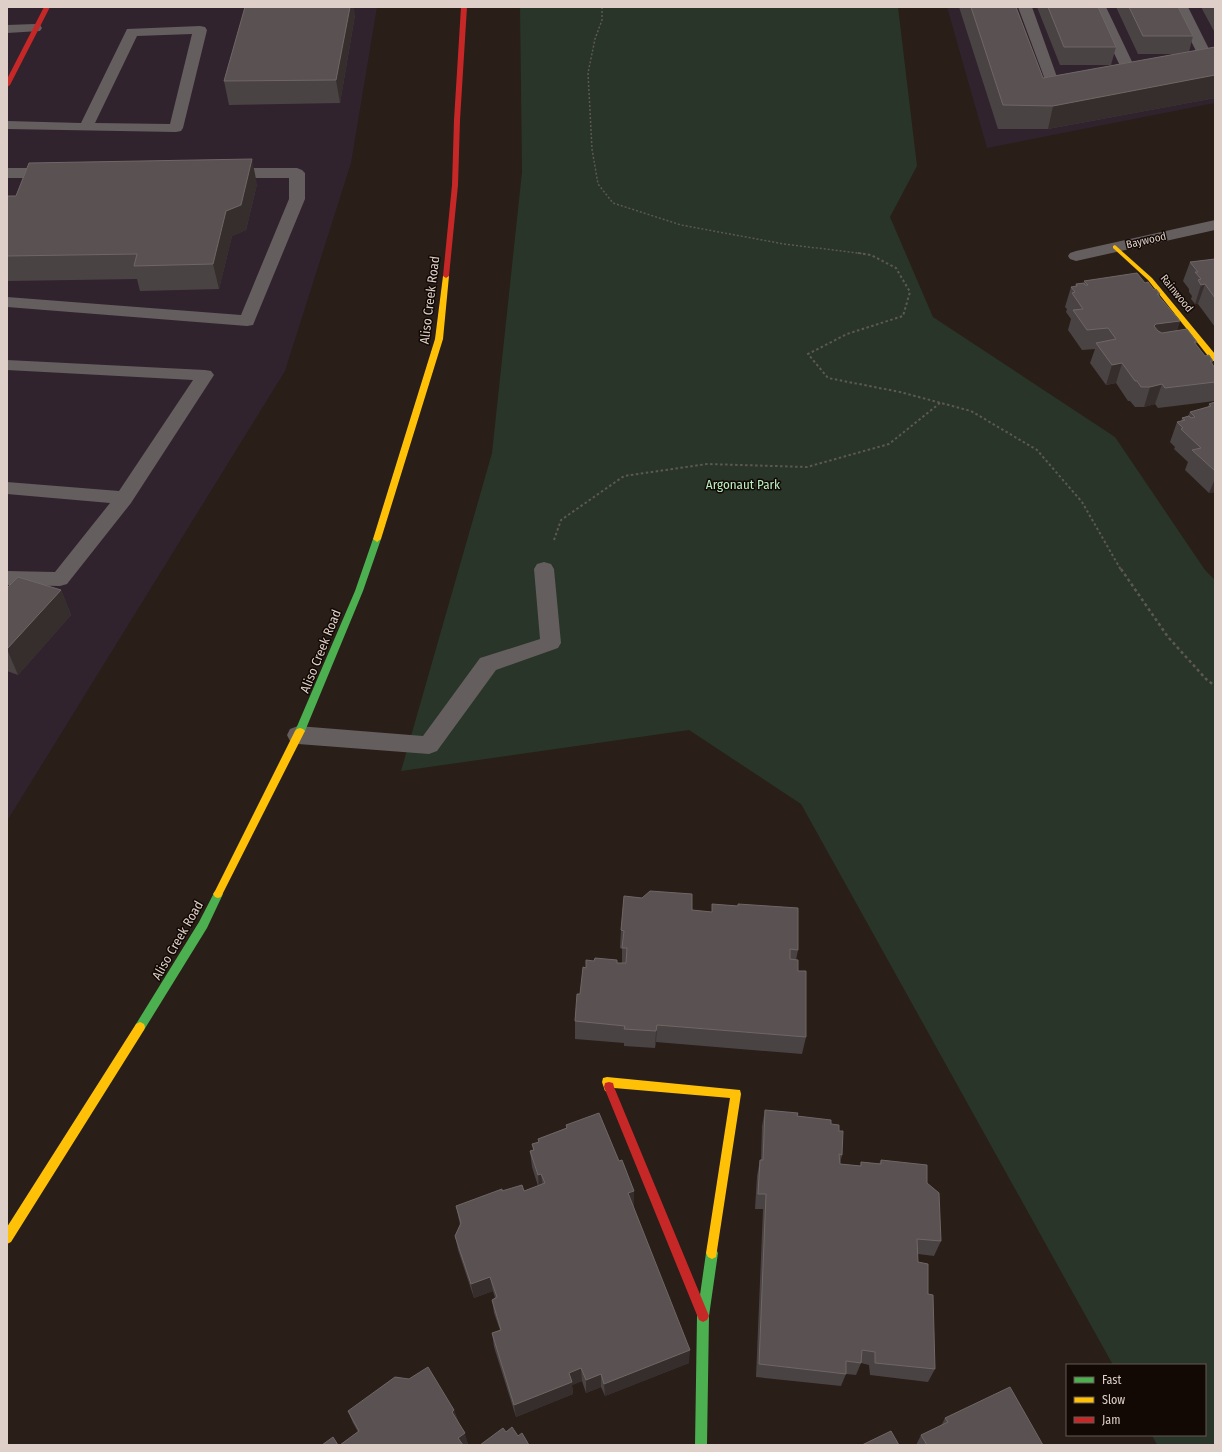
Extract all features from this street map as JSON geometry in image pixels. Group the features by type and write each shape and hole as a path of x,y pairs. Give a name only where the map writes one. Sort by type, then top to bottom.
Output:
{"main road":[{"path":"7,85 47,7"},
{"name":"Aliso Creek Road","path":"7,1238 72,1137 203,925 298,735 359,591 386,511 439,339 455,185 457,120 464,7"},
{"name":"Rainwood","path":"1115,247 1150,279 1215,360"},
{"path":"701,1445 703,1316 736,1094 607,1082 703,1316"}],"street":[{"path":"1024,7 1052,82 1088,77"},
{"path":"1098,7 1123,72 1144,68"},
{"path":"1167,64 1205,55 1181,7"},
{"path":"7,29 35,28"},
{"path":"7,125 86,127 176,128 200,30 132,32 86,127"},
{"path":"7,173 70,173"},
{"path":"7,302 248,321 297,199 297,173 211,173"},
{"name":"Baywood","path":"1076,256 1215,224"},
{"path":"7,365 205,375 124,498 60,579 7,578"},
{"path":"7,488 124,498"},
{"path":"298,735 429,745 488,664 551,644 544,569"}],"path":[{"path":"602,7 602,20 595,39 588,73 592,149 598,184 613,203 681,225 784,244 871,255 896,268 910,292 903,316 847,334 808,354 828,378 900,392 971,411 1037,450 1082,502 1123,573 1168,637 1206,679 1215,686"},
{"path":"544,569 561,520 624,476 707,464 808,467 889,444 941,403"}],"shaded area":[{"path":"7,7 377,7 351,163 285,371 7,821"},
{"path":"947,7 1215,7 1215,103 987,148"}],"green space":[{"name":"Argonaut Park","path":"520,7 898,7 917,166 890,217 933,317 1115,437 1205,570 1215,580 1215,1445 1157,1445 1152,1436 1206,1436 1206,1364 1112,1364 801,804 689,730 401,771 492,453 522,172"}],"building":[{"path":"245,7 350,7 336,80 224,81"},
{"path":"971,7 1016,7 1043,78 1215,47 1215,75 1053,106 1003,105"},
{"path":"1048,7 1098,7 1116,47 1064,47"},
{"path":"1129,7 1178,7 1193,36 1143,36"},
{"path":"252,159 241,205 226,211 213,264 134,266 137,254 7,256 7,200 8,196 16,196 29,163"},
{"path":"1215,259 1215,298 1205,284 1201,285 1198,280 1201,279 1195,272 1198,272 1190,262"},
{"path":"1137,273 1145,283 1148,282 1154,290 1156,289 1160,294 1157,294 1180,321 1156,324 1154,326 1162,333 1187,329 1197,342 1194,342 1205,356 1209,355 1213,361 1210,361 1215,368 1215,382 1165,388 1162,384 1150,387 1141,387 1122,363 1112,365 1096,343 1116,339 1108,328 1087,330 1073,310 1083,309 1072,293 1075,292 1071,287 1077,286 1076,284 1084,283 1085,285 1088,285 1084,281"},
{"path":"1215,402 1215,471 1192,450 1201,448 1181,429 1183,428 1177,422 1185,420 1182,418 1189,416 1191,418 1195,417 1190,412 1211,406 1209,404"},
{"path":"18,577 61,590 7,649 7,588"},
{"path":"650,891 692,894 692,910 712,912 712,904 738,906 738,904 798,908 798,950 790,949 790,959 798,960 798,971 806,971 806,1037 657,1025 656,1031 624,1029 625,1026 575,1021 577,994 580,994 583,967 586,968 586,960 594,961 595,958 617,960 617,963 626,963 627,948 622,948 624,931 621,930 624,896 642,898"},
{"path":"765,1110 798,1113 797,1116 831,1120 831,1124 839,1125 839,1131 843,1131 842,1155 839,1154 840,1164 861,1166 861,1162 881,1164 881,1160 927,1165 927,1183 939,1193 941,1241 917,1239 918,1262 928,1264 928,1294 933,1295 935,1369 875,1363 875,1352 862,1350 861,1363 846,1361 846,1374 759,1364 766,1194 758,1194 760,1160 763,1160"},
{"path":"599,1113 619,1161 622,1160 634,1191 628,1193 690,1350 604,1384 601,1374 586,1380 581,1368 569,1373 572,1382 514,1405 492,1333 501,1330 492,1300 497,1297 490,1277 471,1284 455,1236 461,1223 456,1206 502,1189 502,1191 522,1185 524,1191 545,1183 541,1174 538,1175 530,1151 534,1150 532,1144 539,1142 538,1139 567,1128 566,1125"},
{"path":"428,1367 454,1410 452,1412 465,1433 458,1438 463,1445 340,1445 359,1431 348,1411 395,1377 409,1379"},
{"path":"1010,1387 1043,1445 927,1445 921,1435 948,1422 945,1418"},
{"path":"512,1427 518,1436 522,1433 529,1445 480,1445 503,1428 506,1432"},
{"path":"891,1431 899,1445 862,1445"},
{"path":"333,1437 338,1445 322,1445"}],"traffic: fast":[{"path":"300,731 359,591 377,539"},
{"path":"140,1027 203,925 218,894"},
{"path":"701,1445 703,1316 712,1253"}],"traffic: slow":[{"path":"1115,247 1150,279 1215,359"},
{"path":"377,539 439,339 446,276"},
{"path":"218,894 300,731"},
{"path":"7,1238 140,1027"},
{"path":"609,1087 607,1082 736,1094 712,1253"}],"traffic: jam":[{"path":"7,85 47,7"},
{"path":"446,276 455,185 457,120 464,7"},
{"path":"609,1087 703,1316"}]}
